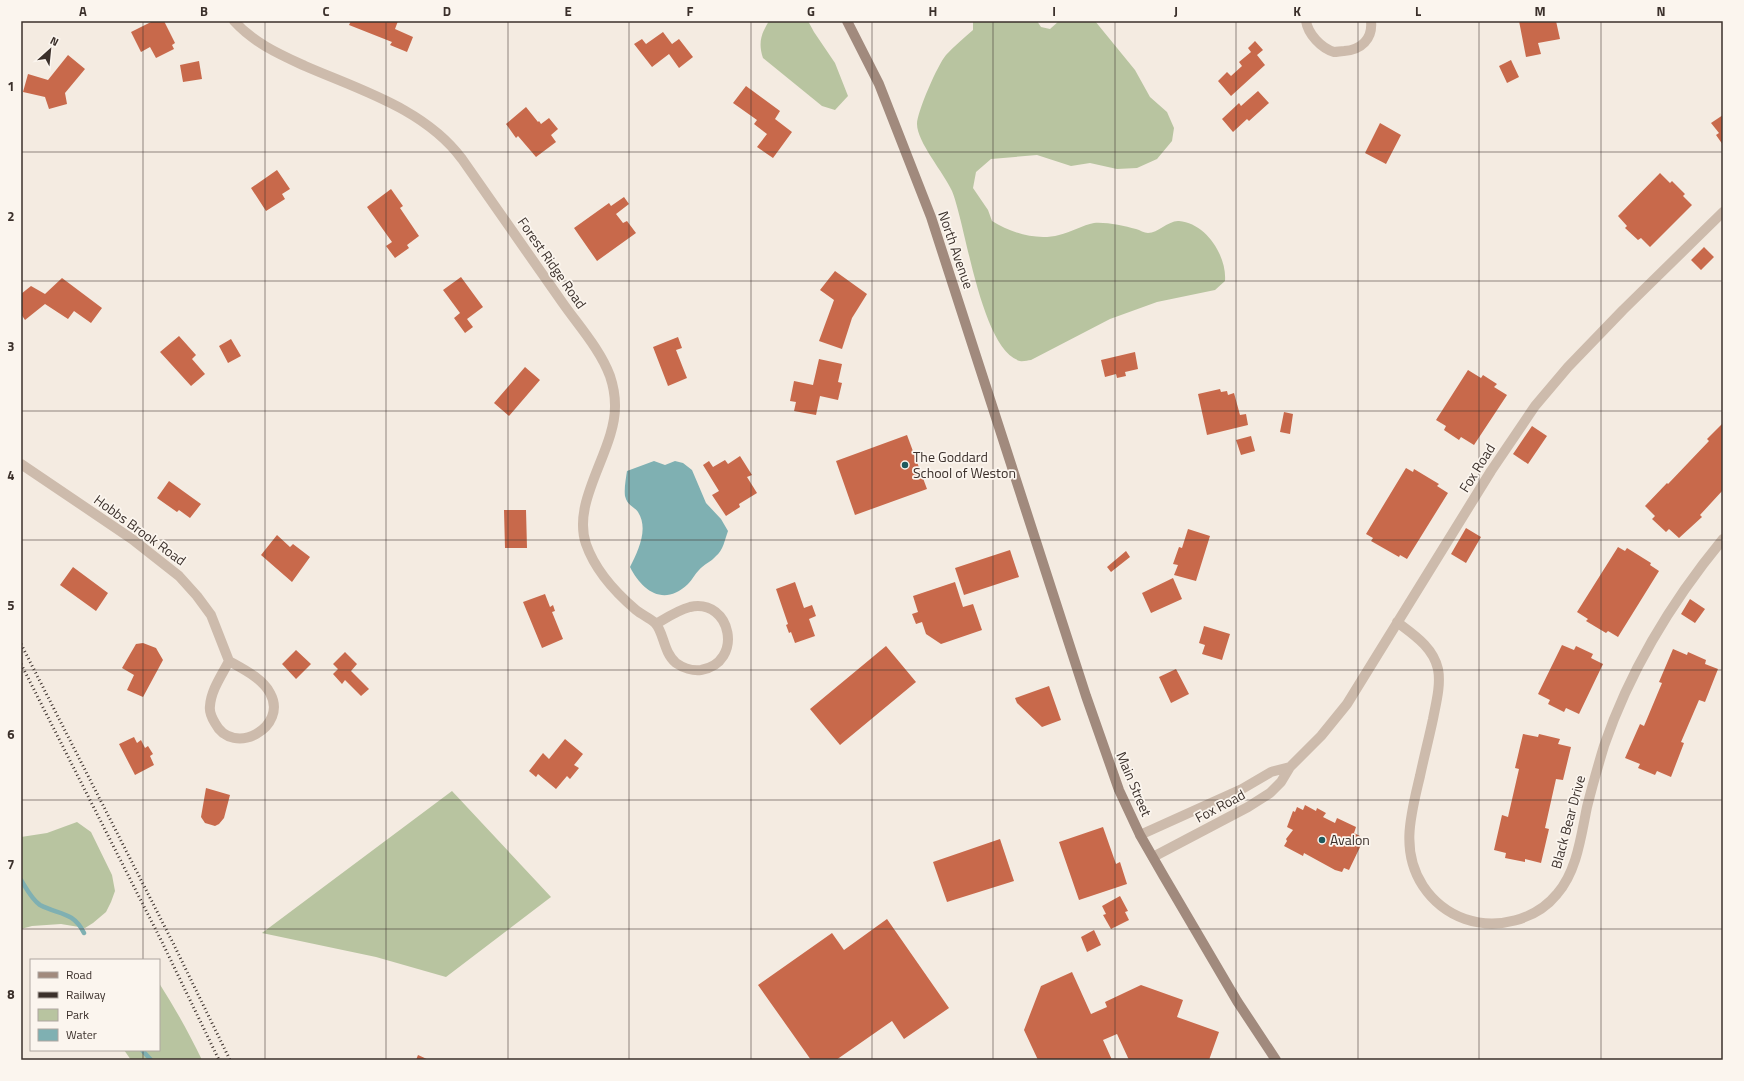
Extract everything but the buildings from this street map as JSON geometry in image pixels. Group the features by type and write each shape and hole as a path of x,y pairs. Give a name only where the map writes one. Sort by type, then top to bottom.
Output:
{"main road":[{"name":"North Avenue","path":"847,21 879,84 928,211 1021,494"},
{"name":"Main Street","path":"1021,494 1096,726 1119,790 1140,835 1237,1001 1276,1060"}],"street":[{"name":"Forest Ridge Road","path":"234,21 253,39 271,50 388,102 423,122 449,142 593,346 609,375 614,396 615,416 585,510 584,535 594,560 605,578 633,608 656,624"},
{"path":"1306,21 1307,29 1319,42 1334,52 1353,50 1365,44 1372,28 1370,21"},
{"name":"Fox Road","path":"1153,857 1256,803 1276,788 1290,767 1321,736 1340,714 1502,454 1535,406 1568,366 1723,212"},
{"name":"Hobbs Brook Road","path":"21,464 126,535 179,576 197,596 211,615 229,661"},
{"name":"Black Bear Drive","path":"1397,622 1427,647 1436,663 1438,677 1435,711 1410,817 1408,845 1415,870 1428,892 1446,909 1459,917 1481,923 1508,922 1520,919 1539,910 1557,894 1564,885 1576,852 1593,782 1605,745 1628,686 1639,663 1673,606 1723,539"},
{"path":"697,606 711,610 717,613 725,624 729,638 726,652 722,658 711,667 696,670 682,667 676,663 667,652 656,624 690,607 697,606"},
{"path":"229,661 254,676 270,693 273,703 273,714 269,724 262,732 252,737 242,739 232,738 223,733 216,726 211,717 210,707 212,697 229,661"},
{"name":"Fox Road","path":"1140,835 1242,789 1272,772 1290,767"}],"green space":[{"path":"769,21 808,21 835,63 848,96 835,110 822,106 763,58 761,53 761,39"},
{"path":"973,21 1037,21 1041,27 1050,29 1059,21 1095,21 1135,70 1150,97 1167,112 1174,128 1172,141 1157,159 1137,168 1117,169 1090,163 1071,166 1037,155 991,159 976,172 973,188 988,210 992,221 1007,229 1024,235 1042,237 1059,235 1094,223 1115,224 1148,233 1156,231 1175,221 1189,223 1206,234 1213,242 1222,261 1225,271 1225,281 1215,290 1157,302 1110,319 1031,360 1020,361 1006,352 995,335 985,311 952,191 921,140 917,124 920,109 928,88 942,60 973,30"},
{"path":"452,791 551,897 446,977 376,957 262,933"},
{"path":"77,822 91,832 112,875 115,891 106,912 85,928 61,924 32,926 21,929 21,837 47,833"},
{"path":"160,985 182,1021 202,1060 131,1060 125,1051 160,1051"}],"water":[{"path":"654,461 665,465 675,461 683,463 692,470 706,503 721,519 728,531 722,548 718,554 701,568 688,584 679,591 662,595 647,589 635,576 630,567 639,547 643,526 638,512 629,504 625,496 627,471"}],"waterway":[{"path":"21,880 29,894 37,903 70,917 80,926 84,933"},
{"path":"143,1051 151,1060"}],"railway":[{"path":"21,644 173,943 230,1060"},
{"path":"21,664 162,942 219,1060"}],"place":[{"name":"The Goddard School of Weston","path":"905,465"},
{"name":"Avalon","path":"1322,840"}]}
